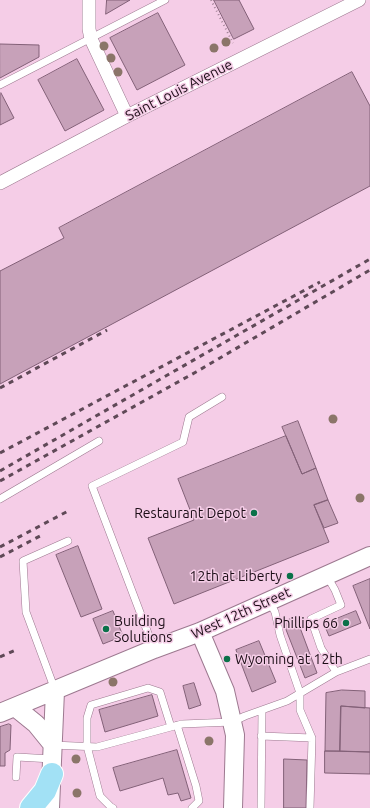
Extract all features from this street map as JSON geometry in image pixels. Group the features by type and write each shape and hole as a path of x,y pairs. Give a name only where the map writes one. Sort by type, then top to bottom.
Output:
{"highway":[{"path":"31,808 45,791 52,759"}],"main road":[{"name":"West 12th Street","path":"7,710 154,649 200,632 370,556"},
{"path":"200,632 225,691 235,735 233,808"},
{"path":"50,808 55,691"},
{"path":"7,710 36,724 52,759"}],"street":[{"path":"89,0 89,29 91,39 127,116"},
{"name":"Saint Louis Avenue","path":"0,183 127,116 359,0"}],"lane":[{"path":"0,85 165,0"},
{"path":"154,649 92,486 183,442 189,417 222,398"},
{"path":"0,499 99,441"},
{"path":"55,691 26,612 22,561 68,542"},
{"path":"327,576 341,605 311,619 321,648 336,672"},
{"path":"269,601 275,612 280,635 300,693 300,710 312,738 310,808"},
{"path":"16,777 17,757 52,759 87,746 97,747 182,724 232,722 287,701 336,672 370,659"},
{"path":"113,808 100,796 87,746 87,718 91,704 148,688 160,692 196,786 198,801 192,808"},
{"path":"261,808 262,710"},
{"path":"261,736 312,738"}],"path":[{"path":"211,0 233,43"}],"building":[{"path":"107,0 130,0 106,14"},
{"path":"214,0 239,0 254,29 234,39"},
{"path":"158,13 185,65 137,90 110,38"},
{"path":"0,44 39,45 39,57 0,78"},
{"path":"77,59 104,110 65,131 38,80"},
{"path":"352,72 370,106 370,186 0,384 0,271 64,238 59,228"},
{"path":"1,93 14,118 0,125 0,94"},
{"path":"298,421 316,468 302,474 282,427"},
{"name":"Restaurant Depot","path":"286,436 302,474 316,468 328,500 314,505 329,542 174,604 148,538 194,520 178,479"},
{"path":"328,500 338,523 324,528 314,505"},
{"path":"78,546 102,609 81,617 56,555"},
{"path":"370,579 370,629 353,586"},
{"path":"113,611 123,636 103,644 93,619"},
{"path":"356,611 361,623 329,636 324,624"},
{"path":"296,617 317,673 305,678 283,622"},
{"path":"259,641 276,682 252,692 236,650"},
{"path":"194,683 201,705 189,709 183,686"},
{"path":"342,690 365,691 365,708 341,706 340,751 325,751 326,693"},
{"path":"152,695 158,716 105,732 99,710"},
{"path":"341,706 370,708 370,752 340,751"},
{"path":"9,724 11,725 10,750 5,753 5,766 0,766 0,727"},
{"path":"177,750 191,798 181,801 178,793 168,795 163,778 120,791 113,768"},
{"path":"325,751 370,752 370,774 325,773"},
{"path":"284,759 307,760 306,808 284,808"}],"railway":[{"path":"0,471 370,259"},
{"path":"0,481 196,372 370,270"},
{"path":"0,453 320,282"},
{"path":"0,388 107,330"},
{"path":"0,547 70,510"},
{"path":"0,557 40,536"},
{"path":"0,657 16,650"}],"place":[{"name":"Restaurant Depot","path":"254,513"},
{"name":"12th at Liberty","path":"290,576"},
{"name":"Phillips 66","path":"346,623"},
{"name":"Building Solutions","path":"106,629"},
{"name":"Wyoming at 12th","path":"227,659"}]}
